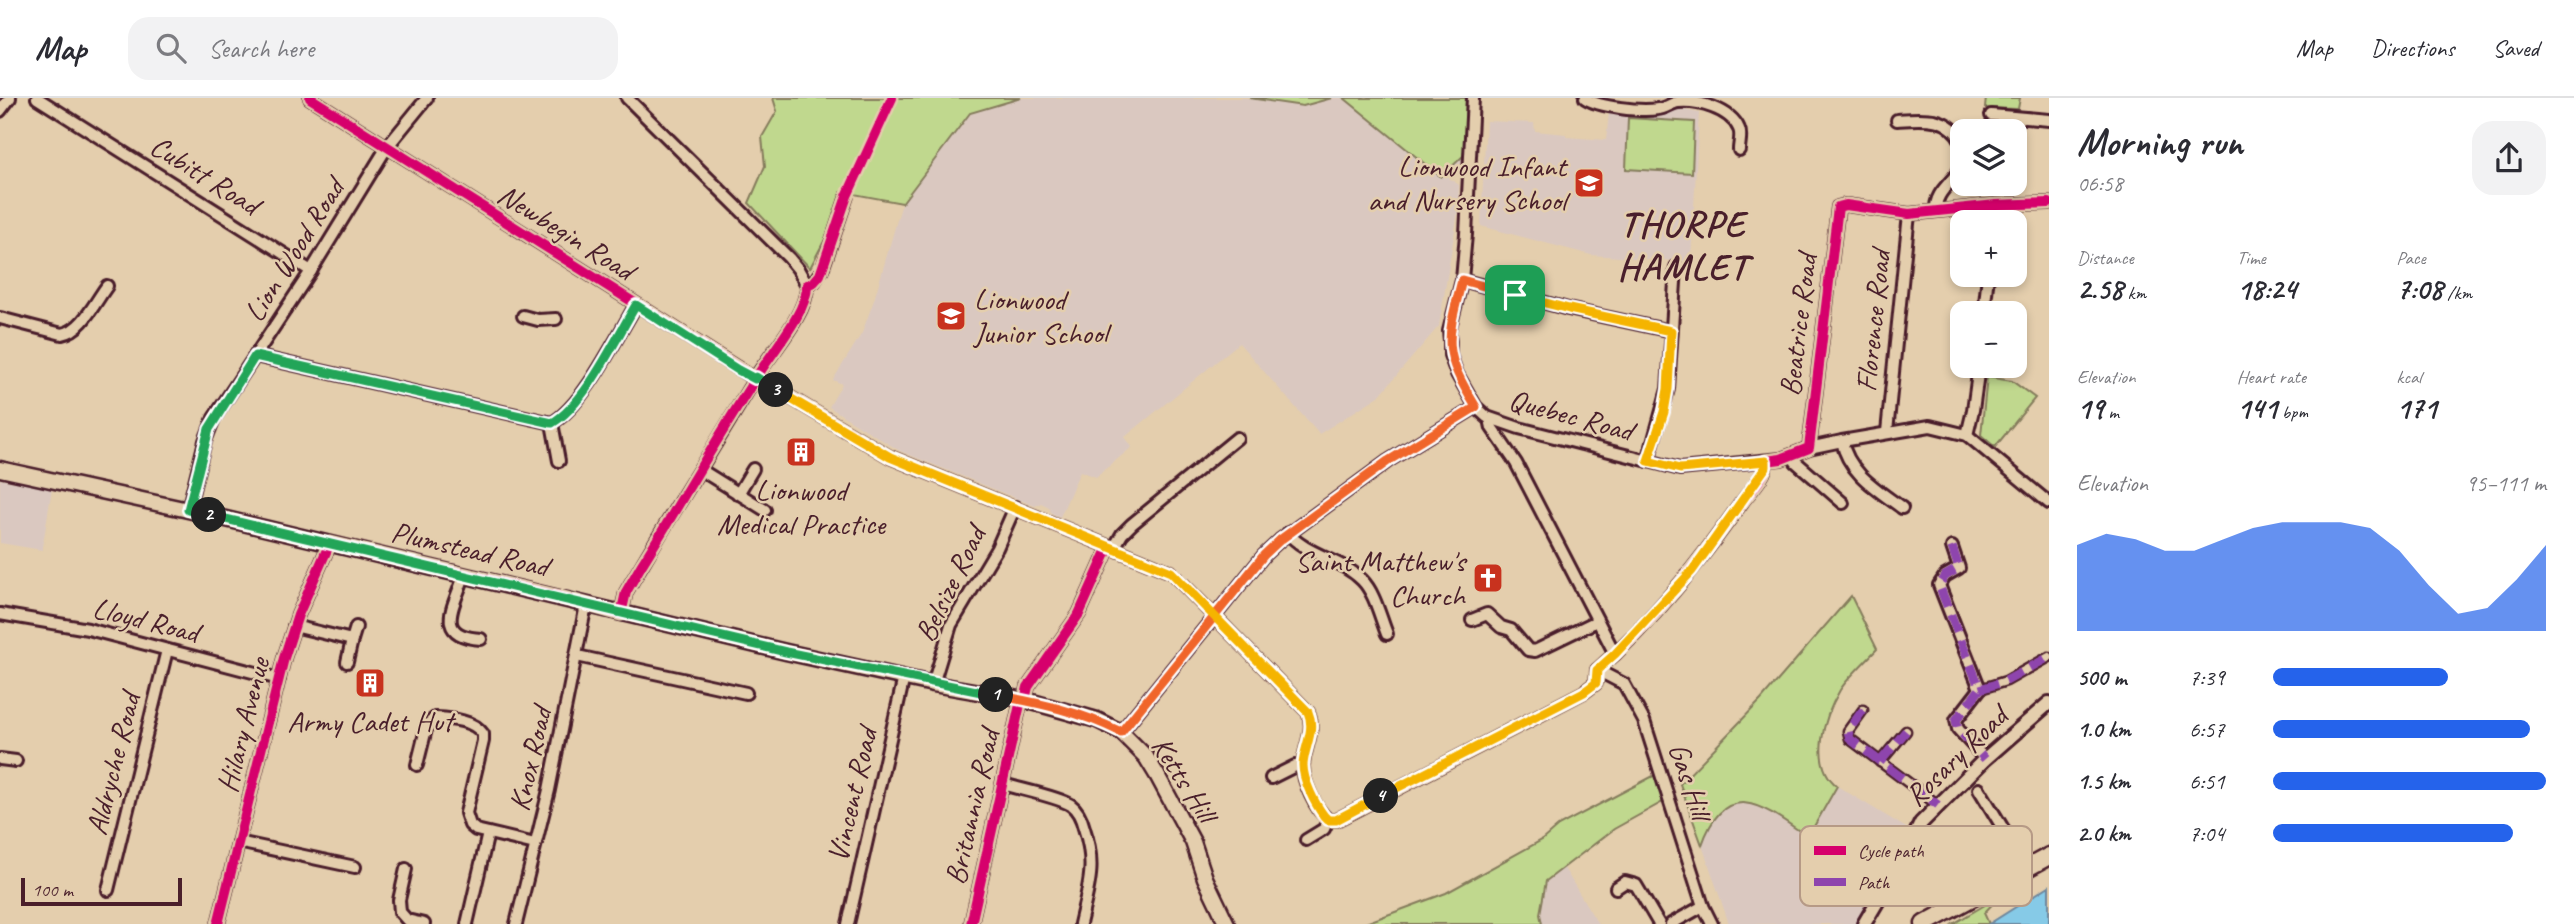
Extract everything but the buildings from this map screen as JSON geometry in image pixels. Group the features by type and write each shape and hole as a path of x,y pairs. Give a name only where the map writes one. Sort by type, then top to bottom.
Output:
{"main road":[{"name":"Plumstead Road","path":"0,469 330,543 621,614 933,684 1019,699"},
{"name":"Ketts Hill","path":"1019,699 1097,719 1121,732 1146,757 1170,796 1193,842 1205,878 1227,924"},
{"path":"2032,865 2049,856"},
{"path":"1924,924 1957,906"}],"street":[{"path":"0,111 10,98"},
{"name":"Cubitt Road","path":"37,98 311,271"},
{"name":"Newbegin Road","path":"310,98 636,305 881,452 1171,572 1308,712 1312,720 1303,768"},
{"path":"621,614 626,592 800,308 807,285 789,258 627,98"},
{"path":"1473,98 1462,280 1449,331 1450,355 1457,374 1476,407"},
{"path":"1585,98 1594,103 1615,107 1660,110 1676,102 1699,103 1714,108 1739,127 1739,150"},
{"name":"Lion Wood Road","path":"188,510 209,429 387,147 426,99"},
{"path":"1991,115 2049,120"},
{"path":"1897,120 1922,118 1943,121 1950,126"},
{"path":"1936,211 1936,199 1950,182"},
{"path":"807,285 814,282 822,270 847,196"},
{"path":"1909,214 2049,202"},
{"name":"Beatrice Road","path":"1809,448 1838,207 1846,205 1909,214"},
{"path":"1995,210 1996,205"},
{"name":"Florence Road","path":"1887,432 1909,214"},
{"path":"1648,461 1664,412 1668,389 1676,267"},
{"path":"1462,280 1569,309 1671,331"},
{"path":"0,318 62,334 70,332 78,326 107,286"},
{"path":"255,356 552,423 563,417 577,402 636,305"},
{"path":"523,316 538,320 556,319"},
{"path":"1977,378 1966,435 2049,503"},
{"name":"Quebec Road","path":"1121,732 1264,555 1288,533 1388,461 1476,407 1490,419 1680,469 1766,461 1809,448 1930,426 1966,435"},
{"path":"1490,419 1492,428 1516,463 1615,654"},
{"path":"552,423 558,461"},
{"name":"Britannia Road","path":"971,924 1019,699 1079,614 1111,547 1132,524 1237,438"},
{"path":"1842,441 1849,461 1856,470 1902,509"},
{"path":"1793,455 1796,462 1843,503"},
{"path":"1306,840 1326,825 1584,692 1596,683 1597,670 1692,571 1756,483 1766,467 1766,461"},
{"path":"738,494 753,469"},
{"path":"701,470 765,510"},
{"name":"Belsize Road","path":"933,684 951,625 996,548 1015,507"},
{"path":"1288,533 1297,542 1361,579 1387,634"},
{"name":"Hilary Avenue","path":"218,924 294,626 330,543"},
{"path":"1952,547 1959,568 1945,576 1939,585 1980,689"},
{"path":"464,575 450,619 455,631 473,642"},
{"name":"Knox Road","path":"516,924 577,656 586,605"},
{"name":"Lloyd Road","path":"0,614 88,629 279,679"},
{"path":"1472,620 1487,614 1501,627 1511,630 1528,650 1535,651 1597,621"},
{"path":"294,626 352,640"},
{"path":"346,662 356,627"},
{"name":"Aldryche Road","path":"108,890 167,650"},
{"path":"577,656 732,696 746,693"},
{"path":"1985,759 1958,729 1956,720 1980,689 2006,681 2049,657"},
{"name":"Gas Hill","path":"1597,670 1624,684 1644,721 1703,906 1712,924"},
{"name":"Vincent Road","path":"848,924 904,677"},
{"name":"Rosary Road","path":"1919,826 1985,759 2049,703"},
{"path":"1863,710 1848,732 1850,739 1938,805"},
{"path":"415,758 428,724 435,718 472,724 481,730 483,741 466,813 470,825 476,830 535,844"},
{"path":"1881,762 1906,731"},
{"path":"0,759 16,761"},
{"path":"1271,778 1295,766 1303,768 1326,825"},
{"path":"1003,784 1070,804 1079,814 1088,841 1092,866 1080,924"},
{"path":"1979,789 2001,826"},
{"path":"467,924 488,833"},
{"path":"238,842 355,867"},
{"path":"407,869 399,882 400,912 407,920 424,924"},
{"path":"1616,888 1625,882 1636,885 1658,924"},
{"path":"1671,924 1703,906"},
{"name":"Rosary Road","path":"1864,924 1874,906"}],"shaded area":[{"path":"1021,98 1248,98 1302,106 1332,98 1344,98 1441,177 1464,155 1463,161 1449,178 1459,185 1458,211 1439,326 1379,396 1319,434 1239,343 1125,437 1132,447 1096,477 1080,471 1060,517 1051,513 1049,507 1041,503 1035,506 900,451 829,407 842,384 833,380 862,333 902,203 970,113"},
{"name":"Lionwood Infant and Nursery School","path":"1679,109 1699,113 1691,262 1591,255 1481,226 1486,121 1534,123 1535,131 1606,140 1609,113 1653,117"},
{"path":"0,479 52,489 42,550 0,543"},
{"path":"1837,786 1903,826 1814,826"},
{"path":"1739,802 1758,804 1800,832 1800,906 1866,906 1856,924 1729,924 1702,845 1707,830 1722,810"},
{"path":"1564,868 1598,924 1542,924 1540,914 1546,881"}],"green space":[{"path":"773,98 1021,98 970,113 902,203 849,193 810,268 749,203 765,166 762,137 777,111"},
{"path":"1249,98 1332,98 1303,106"},
{"path":"1344,98 1466,98 1464,155 1441,177"},
{"path":"1986,98 2020,98 2018,109 1985,108"},
{"path":"1628,118 1694,122 1692,173 1626,169"},
{"path":"1987,378 2012,381 2035,398 1995,447 1981,435"},
{"path":"1851,596 1877,649 1852,674 1829,713 1821,753 1828,776 1837,786 1814,826 1800,826 1800,832 1762,808 1735,804 1723,810 1712,823 1702,845 1680,784 1761,700"},
{"path":"1659,773 1668,799 1614,829 1546,881 1540,914 1542,924 1363,924 1446,893 1542,840 1558,826"},
{"path":"1983,906 1991,906 1984,913 1989,924 1953,924"}],"water":[{"path":"2049,886 2049,924 1989,924 2017,906 2032,906 2032,897"}],"marked path":[{"path":"1952,547 1959,568 1945,576 1939,585 1980,689 1956,720 1958,729 1985,759"},
{"path":"1980,689 2006,681 2049,657"},
{"path":"1863,710 1848,731 1850,739 1938,805"},
{"path":"1880,762 1906,731"}],"cycle path":[{"path":"310,98 755,379"},
{"path":"218,924 284,658 298,615 330,543 621,614 626,592 641,566 741,401 795,320 806,296 807,285 820,275 847,196 892,98"},
{"path":"756,377 890,457 1171,572 1308,712 1311,725 1303,765 1305,778 1323,816 1328,820 1336,820 1584,692 1596,683 1597,670 1656,612 1692,569 1757,483 1764,472 1766,461 1781,459 1809,448 1838,207 1846,205 1909,214 1996,205 2049,203"},
{"path":"971,924 1021,700 1025,700 1028,687 1079,614 1109,547"}],"place":[{"name":"Lionwood Infant and Nursery School","path":"1589,183"},
{"name":"Lionwood Junior School","path":"951,316"},
{"name":"Lionwood Medical Practice","path":"801,452"},
{"name":"Saint Matthew's Church","path":"1488,578"},
{"name":"Army Cadet Hut","path":"370,683"}],"district":[{"name":"THORPE HAMLET","path":"1683,244"}],"route":[{"path":"1515,295 1462,280 1449,331 1450,355 1457,374 1476,407 1388,461 1280,540 1264,555 1216,615 1159,686 1121,732 1097,719 1025,700 933,684 786,652 188,510 209,429 255,356 552,423 563,417 577,402 636,305 738,370 755,379 756,377 890,457 1171,572 1210,612 1216,615 1219,618 1308,712 1312,720 1311,732 1303,768 1320,811 1328,820 1336,820 1537,717 1596,683 1597,670 1692,571 1766,467 1766,461 1680,469 1648,461 1664,412 1671,331 1515,295"}]}
